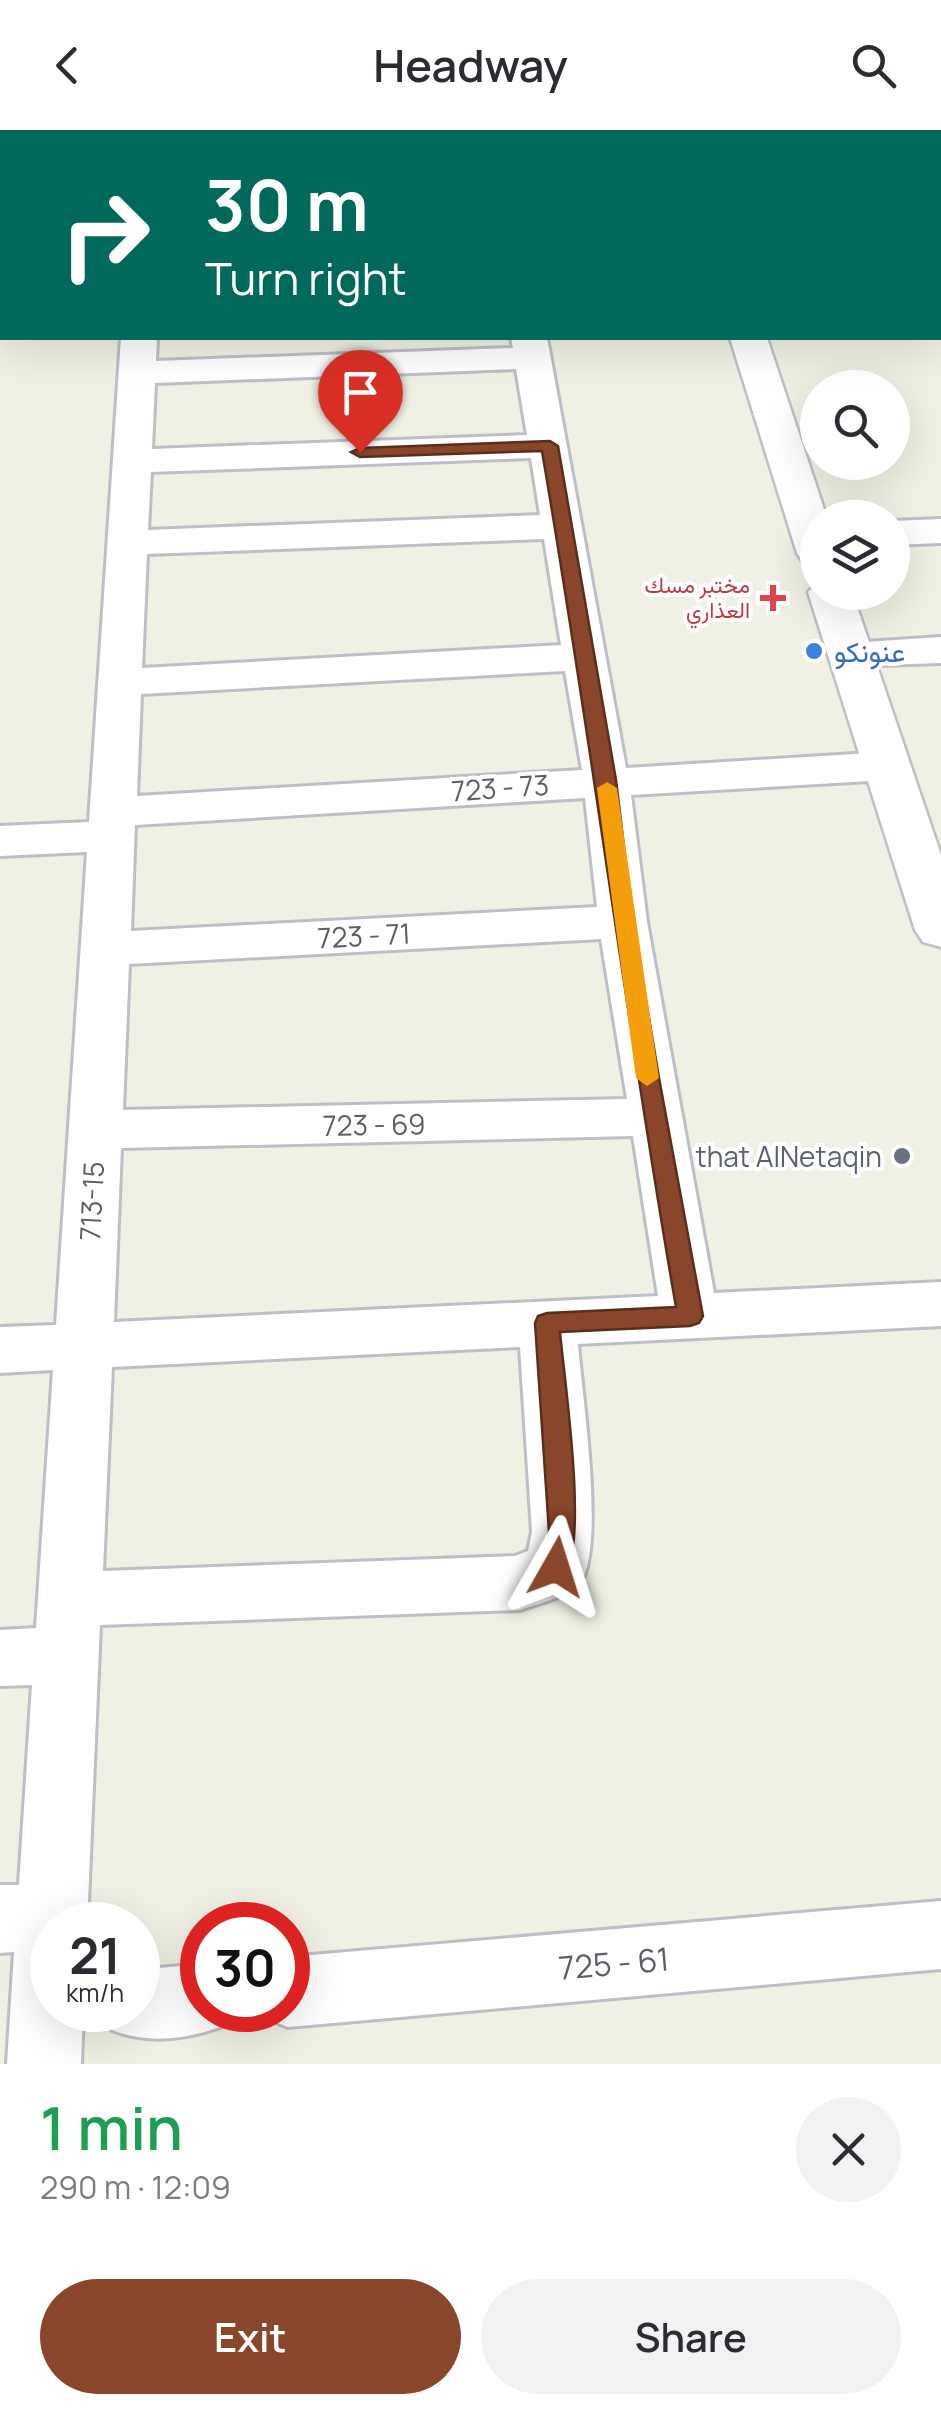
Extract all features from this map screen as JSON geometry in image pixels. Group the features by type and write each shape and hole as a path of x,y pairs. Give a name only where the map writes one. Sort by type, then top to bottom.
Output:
{"street":[{"path":"749,340 802,500"},
{"path":"138,355 531,348 586,657 623,922 690,1316"},
{"name":"713-15","path":"26,1918 68,1627 138,355"},
{"path":"132,461 550,446"},
{"path":"127,543 564,526"},
{"path":"910,532 941,531"},
{"path":"836,610 939,919"},
{"path":"850,654 941,650"},
{"path":"120,682 586,657"},
{"name":"723 - 73","path":"0,841 112,824 606,780 887,766"},
{"name":"723 - 71","path":"106,949 623,922"},
{"name":"723 - 69","path":"95,1130 654,1117"},
{"path":"0,1350 941,1304"},
{"path":"0,1658 68,1627 520,1583 556,1567 562,1532 547,1323"},
{"name":"725 - 61","path":"310,1990 941,1935"}],"slow traffic":[{"path":"607,788 647,1078"}],"place":[{"name":"مختبر مسك العذاري","path":"773,598"},
{"name":"عنونكو","path":"814,651"},
{"name":"that AlNetaqin","path":"902,1156"}],"route":[{"path":"360,452 550,446 606,780 647,1078 690,1316 547,1323 562,1532 556,1567"}]}
